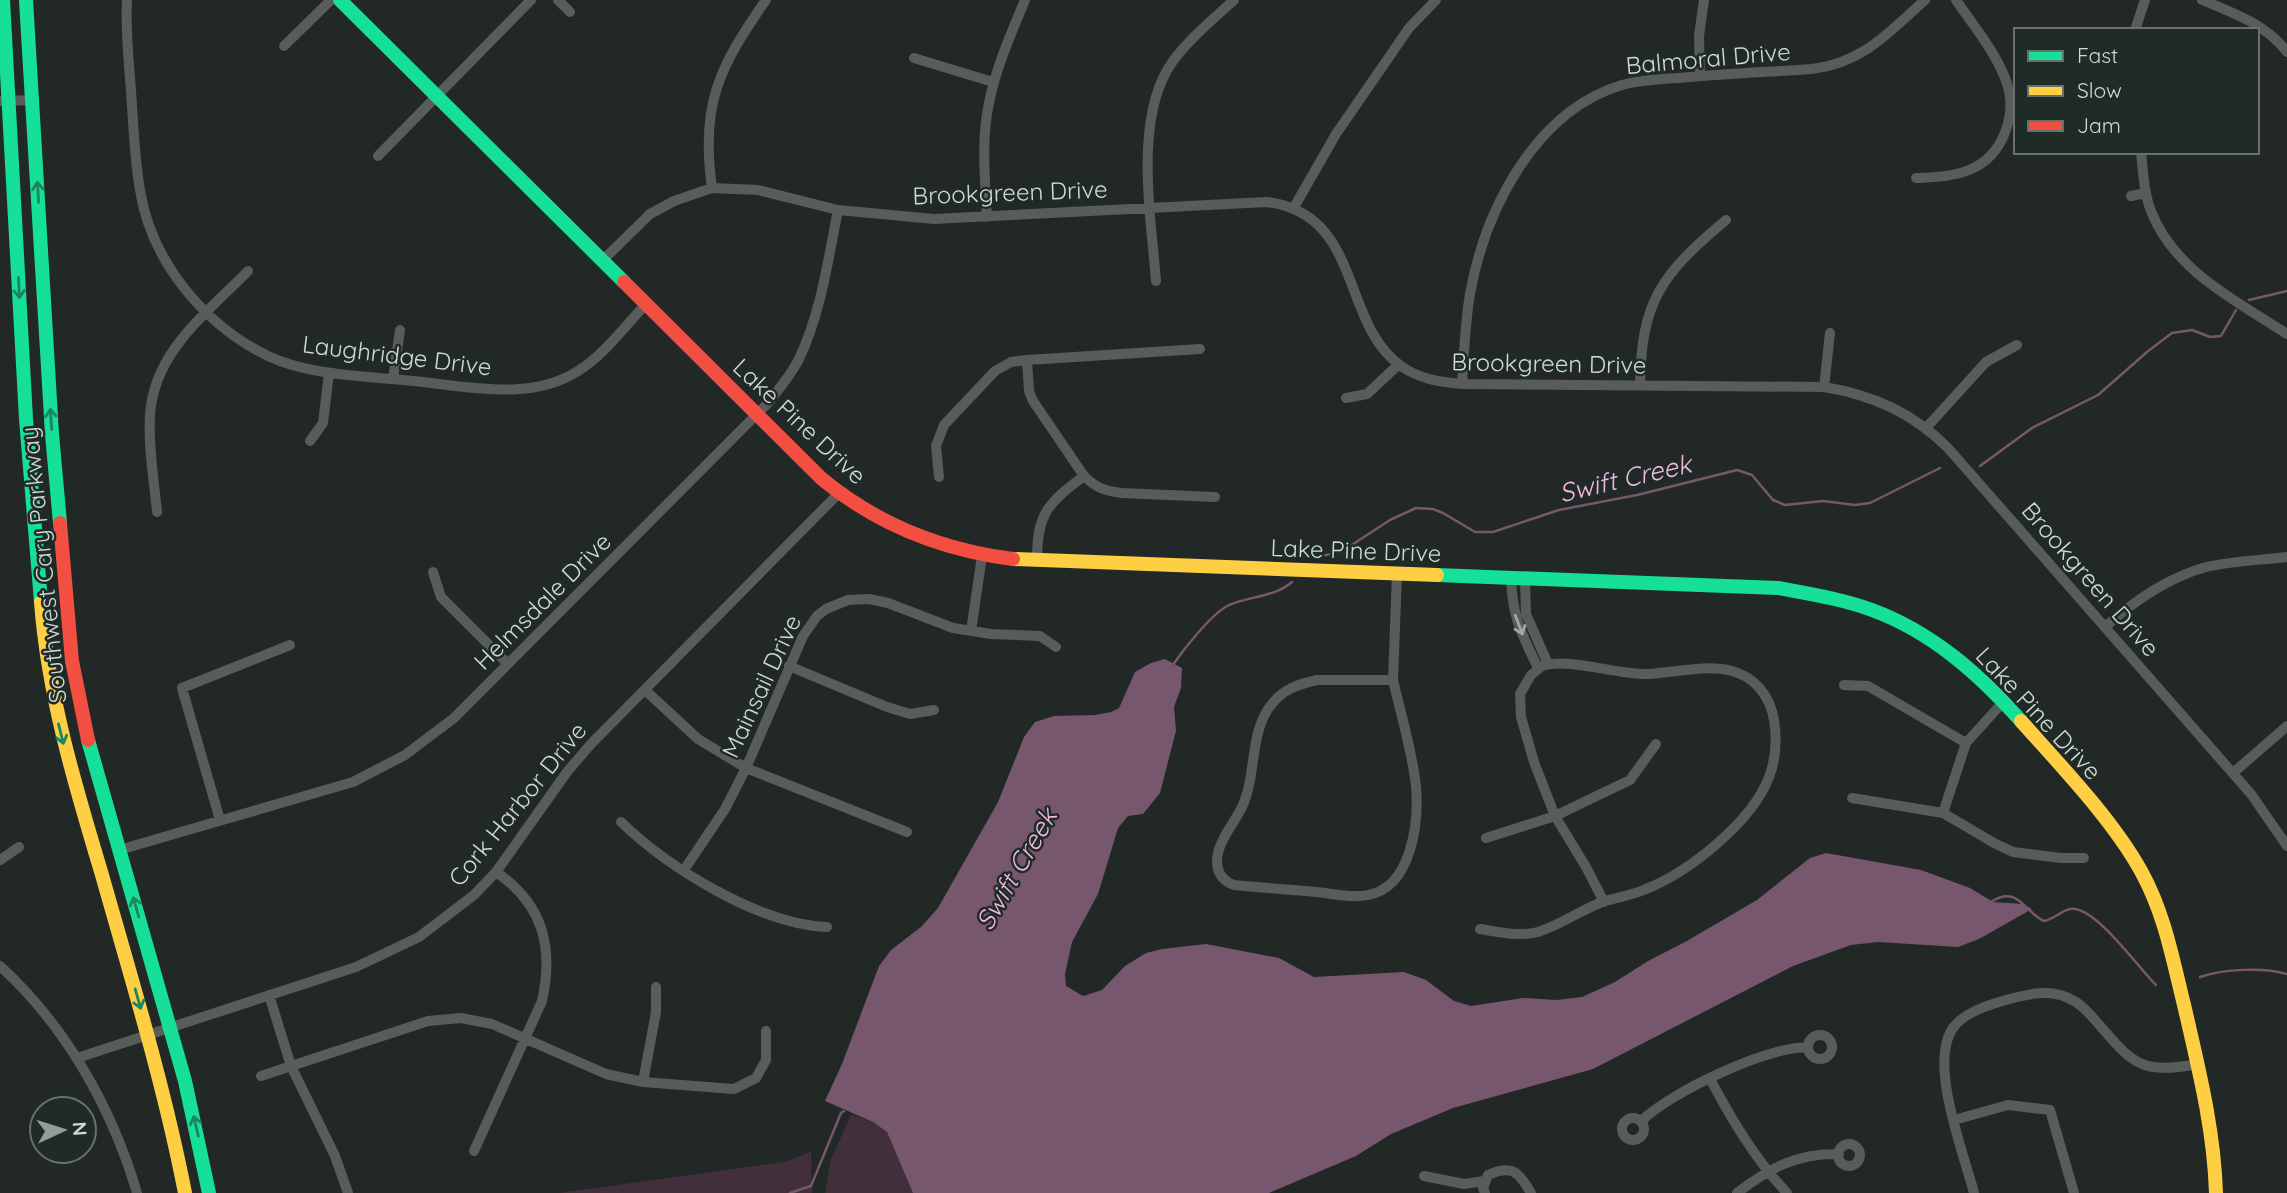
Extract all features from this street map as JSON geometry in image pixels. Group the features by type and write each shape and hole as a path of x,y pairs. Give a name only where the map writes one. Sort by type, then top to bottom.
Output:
{"street":[{"name":"Southwest Cary Parkway","path":"3,0 4,101 26,419 47,656 67,757 148,1034 172,1126 185,1193"},
{"name":"Southwest Cary Parkway","path":"26,0 46,353 66,618 79,704 170,1027 198,1134 209,1193"},
{"name":"Laughridge Drive","path":"127,0 126,24 134,134 142,199 148,222 168,264 206,313 231,333 269,356 329,373 513,390 541,387 580,370 646,304"},
{"path":"284,46 331,0"},
{"name":"Lake Pine Drive","path":"340,0 838,494 909,534 982,556 1037,561 1778,588 1822,594 1881,612 1925,635 1955,656 2004,701 2116,833 2148,883 2169,941 2198,1065 2214,1147 2216,1193"},
{"path":"378,156 531,0"},
{"path":"558,0 570,12"},
{"path":"712,188 707,134 719,81 730,53 766,0"},
{"path":"987,217 985,129 993,82 1025,0"},
{"path":"1156,281 1148,126 1160,84 1174,60 1234,0"},
{"path":"1293,209 1336,134 1409,28 1436,0"},
{"path":"1700,76 1699,36 1704,0"},
{"name":"Balmoral Drive","path":"1462,384 1467,314 1487,233 1506,192 1535,146 1569,111 1596,95 1625,84 1812,69 1839,64 1870,49 1925,0"},
{"path":"1916,178 1949,176 1979,165 1994,152 2009,124 2011,103 2006,80 1998,63 1956,0"},
{"path":"2135,28 2145,0"},
{"path":"2202,0 2254,24 2287,50"},
{"path":"914,58 993,82"},
{"path":"4,101 33,100"},
{"path":"2141,154 2146,193 2158,227 2190,268 2287,334"},
{"name":"Brookgreen Drive","path":"603,260 650,214 674,201 712,188 772,192 838,210 918,219 1275,203 1310,218 1340,254 1377,338 1398,365 1432,380 1462,384 1824,387 1857,393 1896,408 1926,428 1963,464 2232,773 2267,815 2287,846"},
{"path":"2131,196 2146,193"},
{"name":"Helmsdale Drive","path":"120,850 329,790 384,767 438,732 757,413 788,377 803,351 818,307 838,210"},
{"path":"1640,386 1642,337 1658,292 1675,268 1726,220"},
{"path":"157,512 150,416 155,386 167,358 179,341 248,271"},
{"path":"393,379 400,330"},
{"path":"1824,387 1830,333"},
{"path":"1926,428 1986,362 2017,345"},
{"path":"939,477 936,446 944,425 995,371 1011,362 1200,349"},
{"path":"1027,360 1029,391 1039,412 1084,476 1098,488 1110,492 1215,497"},
{"path":"1346,398 1367,394 1398,365"},
{"path":"310,441 323,423 329,373"},
{"path":"1037,561 1039,527 1045,513 1056,497 1084,476"},
{"name":"Cork Harbor Drive","path":"77,1058 356,967 405,945 453,913 496,872 567,772 591,744 838,494"},
{"path":"971,631 982,556"},
{"path":"2105,627 2143,596 2183,575 2221,564 2287,557"},
{"path":"433,572 441,597 508,664"},
{"path":"1393,680 1317,680 1285,691 1272,703 1259,729 1245,798 1217,855 1219,871 1225,880 1234,885 1364,896 1381,891 1396,879 1406,860 1411,841 1416,789 1393,680 1397,575"},
{"path":"1518,579 1513,608 1517,624 1543,666"},
{"name":"Mainsail Drive","path":"684,870 725,809 747,768 803,636 817,616 836,604 848,600 869,599 971,631 1040,636 1056,647"},
{"path":"220,820 181,688 290,645"},
{"path":"789,666 910,714 934,710"},
{"path":"1480,929 1519,934 1538,932 1604,902 1644,890 1692,863 1753,806 1769,777 1776,745 1773,714 1765,696 1753,680 1729,670 1644,674 1543,666 1525,683 1519,706 1534,762 1555,816 1604,902"},
{"path":"1844,685 1868,686 1966,743"},
{"path":"645,690 698,739 747,768 907,832"},
{"path":"1943,813 1966,743 2004,701"},
{"path":"2232,773 2287,726"},
{"path":"1486,838 1555,816 1630,780 1656,744"},
{"path":"1852,799 1943,813 2013,852 2084,858"},
{"path":"621,822 637,837 718,891 788,922 827,927"},
{"path":"0,860 19,846"},
{"path":"474,1151 525,1040 547,979 546,945 538,918 523,895 496,872"},
{"path":"0,966 37,1004 77,1058 124,1153 137,1193"},
{"path":"643,1082 656,1012 656,987"},
{"path":"1975,1193 1944,1073 1945,1050 1949,1037 1954,1028 1974,1012 2013,998 2046,993 2068,998 2084,1007 2122,1051 2148,1068 2168,1070 2198,1065"},
{"path":"269,995 291,1066 335,1156 348,1193"},
{"path":"261,1076 446,1018 485,1022 606,1074 643,1082 734,1090 756,1078 765,1060 766,1031"},
{"path":"1641,1121 1652,1111 1710,1079 1768,1054 1808,1047"},
{"path":"1710,1079 1741,1135 1767,1172 1787,1193"},
{"path":"1954,1120 2008,1105 2050,1110 2074,1193"},
{"path":"1737,1193 1767,1172 1805,1156 1839,1154"},
{"path":"1485,1193 1484,1181 1488,1175 1498,1170 1513,1170 1523,1179 1531,1193"},
{"path":"1424,1176 1464,1184 1484,1181"}],"shaded area":[{"path":"851,1115 873,1122 887,1132 913,1193 825,1193 831,1159"},
{"path":"811,1152 812,1193 559,1193 784,1162"}],"water":[{"path":"1165,659 1182,668 1181,688 1174,707 1176,731 1160,793 1143,814 1128,816 1118,828 1098,894 1072,942 1065,974 1066,986 1083,996 1102,990 1125,966 1146,953 1206,944 1279,958 1314,977 1404,972 1426,980 1454,1001 1471,1006 1523,998 1557,1000 1582,997 1615,982 1757,900 1810,858 1826,853 1921,870 1970,888 1993,902 2023,904 2032,909 1979,939 1958,947 1878,942 1851,945 1793,966 1593,1069 1453,1108 1391,1134 1356,1156 1269,1193 913,1193 887,1132 873,1122 825,1101 879,966 891,950 921,927 938,908 998,802 1024,737 1035,722 1054,716 1111,712 1119,708 1135,672"}],"waterway":[{"name":"Swift Creek","path":"2249,300 2287,291"},
{"name":"Swift Creek","path":"1980,466 2032,428 2098,395 2172,333 2192,330 2210,337 2221,336 2236,310"},
{"name":"Swift Creek","path":"1316,557 1341,552 1390,520 1416,508 1433,509 1443,513 1475,532 1493,532 1559,510 1637,495 1737,470 1752,475 1773,500 1785,505 1823,501 1855,505 1870,503 1940,468"},
{"name":"Swift Creek","path":"1172,666 1198,632 1229,605 1278,591 1292,582"},
{"path":"1991,902 2000,897 2015,898 2044,921 2070,909 2080,910 2104,927 2156,985"},
{"path":"2200,977 2244,970 2267,970 2287,974"},
{"name":"Swift Creek","path":"790,1193 811,1186 844,1111"}],"traffic: fast":[{"path":"3,0 26,419 41,602"},
{"path":"26,0 52,434 60,523"},
{"path":"340,0 624,282"},
{"path":"1437,575 1778,588 1838,600 1894,619 1934,642 1971,671 2021,721"},
{"path":"88,740 185,1081 209,1193"}],"traffic: slow":[{"path":"1013,559 1437,575"},
{"path":"41,602 50,672 64,740 147,1033 185,1193"},
{"path":"2021,721 2116,832 2149,887 2172,956 2200,1077 2209,1123 2216,1193"}],"traffic: jam":[{"path":"624,282 822,479 843,495 865,510 912,533 961,549 1013,559"},
{"path":"60,523 72,661 88,740"}]}
